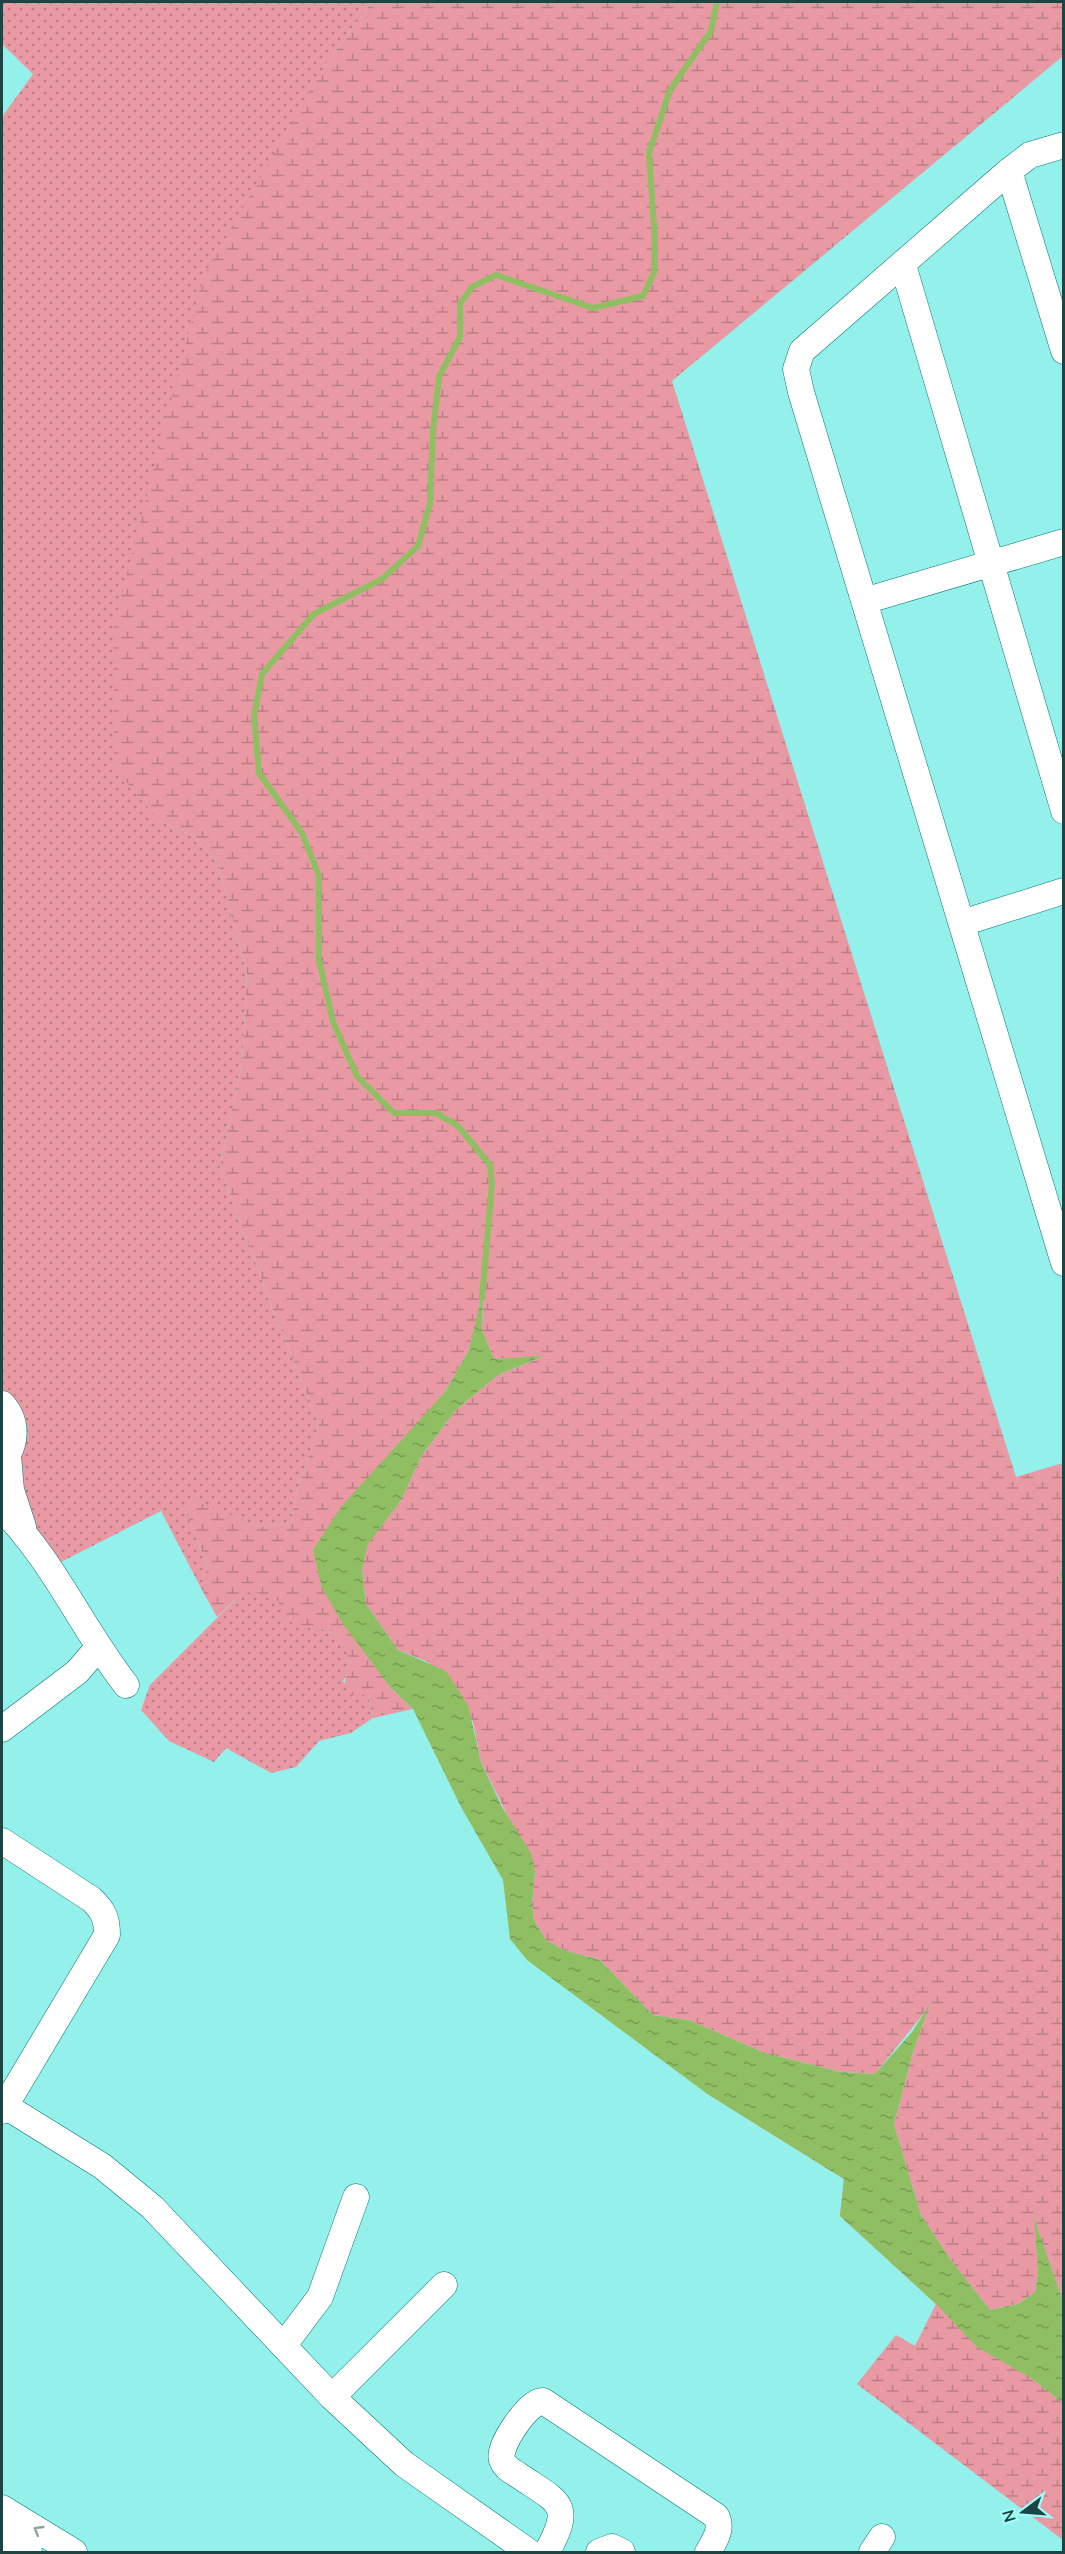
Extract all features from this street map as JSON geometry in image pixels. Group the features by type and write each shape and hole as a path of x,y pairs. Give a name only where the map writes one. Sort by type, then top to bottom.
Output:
{"street":[{"path":"1064,145 1030,155 1010,171 802,351 796,369 801,392 1064,1263"},
{"path":"1010,171 1064,351"},
{"path":"903,265 1064,811"},
{"path":"864,601 1064,542"},
{"path":"962,923 1064,891"},
{"path":"2,1404 10,1415 14,1431 5,1458 11,1490 26,1533 98,1648 126,1685"},
{"path":"2,1509 26,1533"},
{"path":"2,1520 26,1533"},
{"path":"2,1729 77,1672 98,1648"},
{"path":"2,1841 91,1899 102,1910 107,1921 107,1935 3,2107 102,2166 152,2207 332,2397 404,2464 530,2553"},
{"path":"284,2345 320,2297 356,2197"},
{"path":"332,2397 444,2285"},
{"path":"548,2553 562,2525 555,2500 506,2467 501,2458 502,2447 531,2404 539,2400 716,2516 720,2523 718,2533 708,2553"},
{"path":"2,2508 74,2553"},
{"path":"2,2535 28,2553"},
{"path":"599,2553 612,2547 621,2553"}],"green space":[{"path":"2,2 372,2 324,67 158,820 195,837 218,864 247,972 242,1064 220,1166 268,1297 319,1424 295,1499 291,1523 262,1527 194,1502 186,1511 207,1566 201,1588 161,1511 55,1565 2,1493 2,117 33,74 2,44"},
{"path":"372,2 1063,2 1063,56 672,381 1016,1477 1063,1463 1063,2301 1035,2222 1038,2271 1035,2292 1018,2304 990,2310 950,2259 921,2215 894,2124 913,2052 929,2007 875,2074 841,2072 765,2053 689,2020 653,2015 600,1960 564,1950 546,1940 534,1920 532,1903 535,1871 481,1762 473,1722 428,1662 398,1650 366,1604 362,1570 368,1543 400,1502 422,1455 456,1410 498,1375 542,1357 494,1359 482,1330 483,1295 469,1350 445,1392 313,1550 390,1687 413,1709 373,1718 368,1695 348,1695 345,1677 349,1660 343,1644 335,1633 319,1631 285,1620 278,1601 258,1593 238,1597 217,1617 201,1588 207,1566 186,1511 194,1501 262,1527 291,1523 295,1499 319,1424 268,1297 220,1166 242,1064 247,972 218,864 195,837 158,820 114,767 114,624 203,277 324,67"},
{"path":"259,1591 278,1601 319,1631 335,1633 347,1651 349,1661 343,1682 368,1695 373,1718 351,1733 319,1741 296,1767 271,1773 226,1748 214,1762 169,1741 141,1710 150,1685 243,1592"},
{"path":"706,2093 795,2094 1031,2378 1063,2403 1063,2540 857,2384 896,2335 915,2346 936,2304 840,2216 844,2179"}],"water":[{"path":"483,1291 482,1330 494,1359 544,1356 498,1375 456,1410 422,1455 400,1502 368,1544 362,1570 366,1604 398,1650 446,1671 468,1705 481,1762 501,1805 531,1853 535,1871 532,1903 534,1920 546,1940 564,1950 600,1960 653,2015 689,2020 765,2053 841,2072 875,2074 912,2032 930,2004 913,2052 894,2124 921,2215 950,2259 990,2310 1018,2304 1035,2292 1038,2271 1034,2218 1063,2301 1063,2403 1031,2378 977,2347 936,2304 840,2216 844,2179 706,2093 527,1960 510,1939 503,1880 461,1807 413,1709 390,1687 343,1624 322,1588 313,1550 341,1507 445,1392 469,1350"}],"waterway":[{"path":"482,1298 492,1184 490,1165 458,1126 436,1113 394,1113 357,1076 333,1022 319,960 319,876 302,833 259,773 254,716 262,674 314,614 382,579 418,546 430,503 433,430 439,377 460,337 460,304 472,287 496,275 593,308 643,296 654,273 655,240 649,153 670,90 711,31 717,2"}]}
